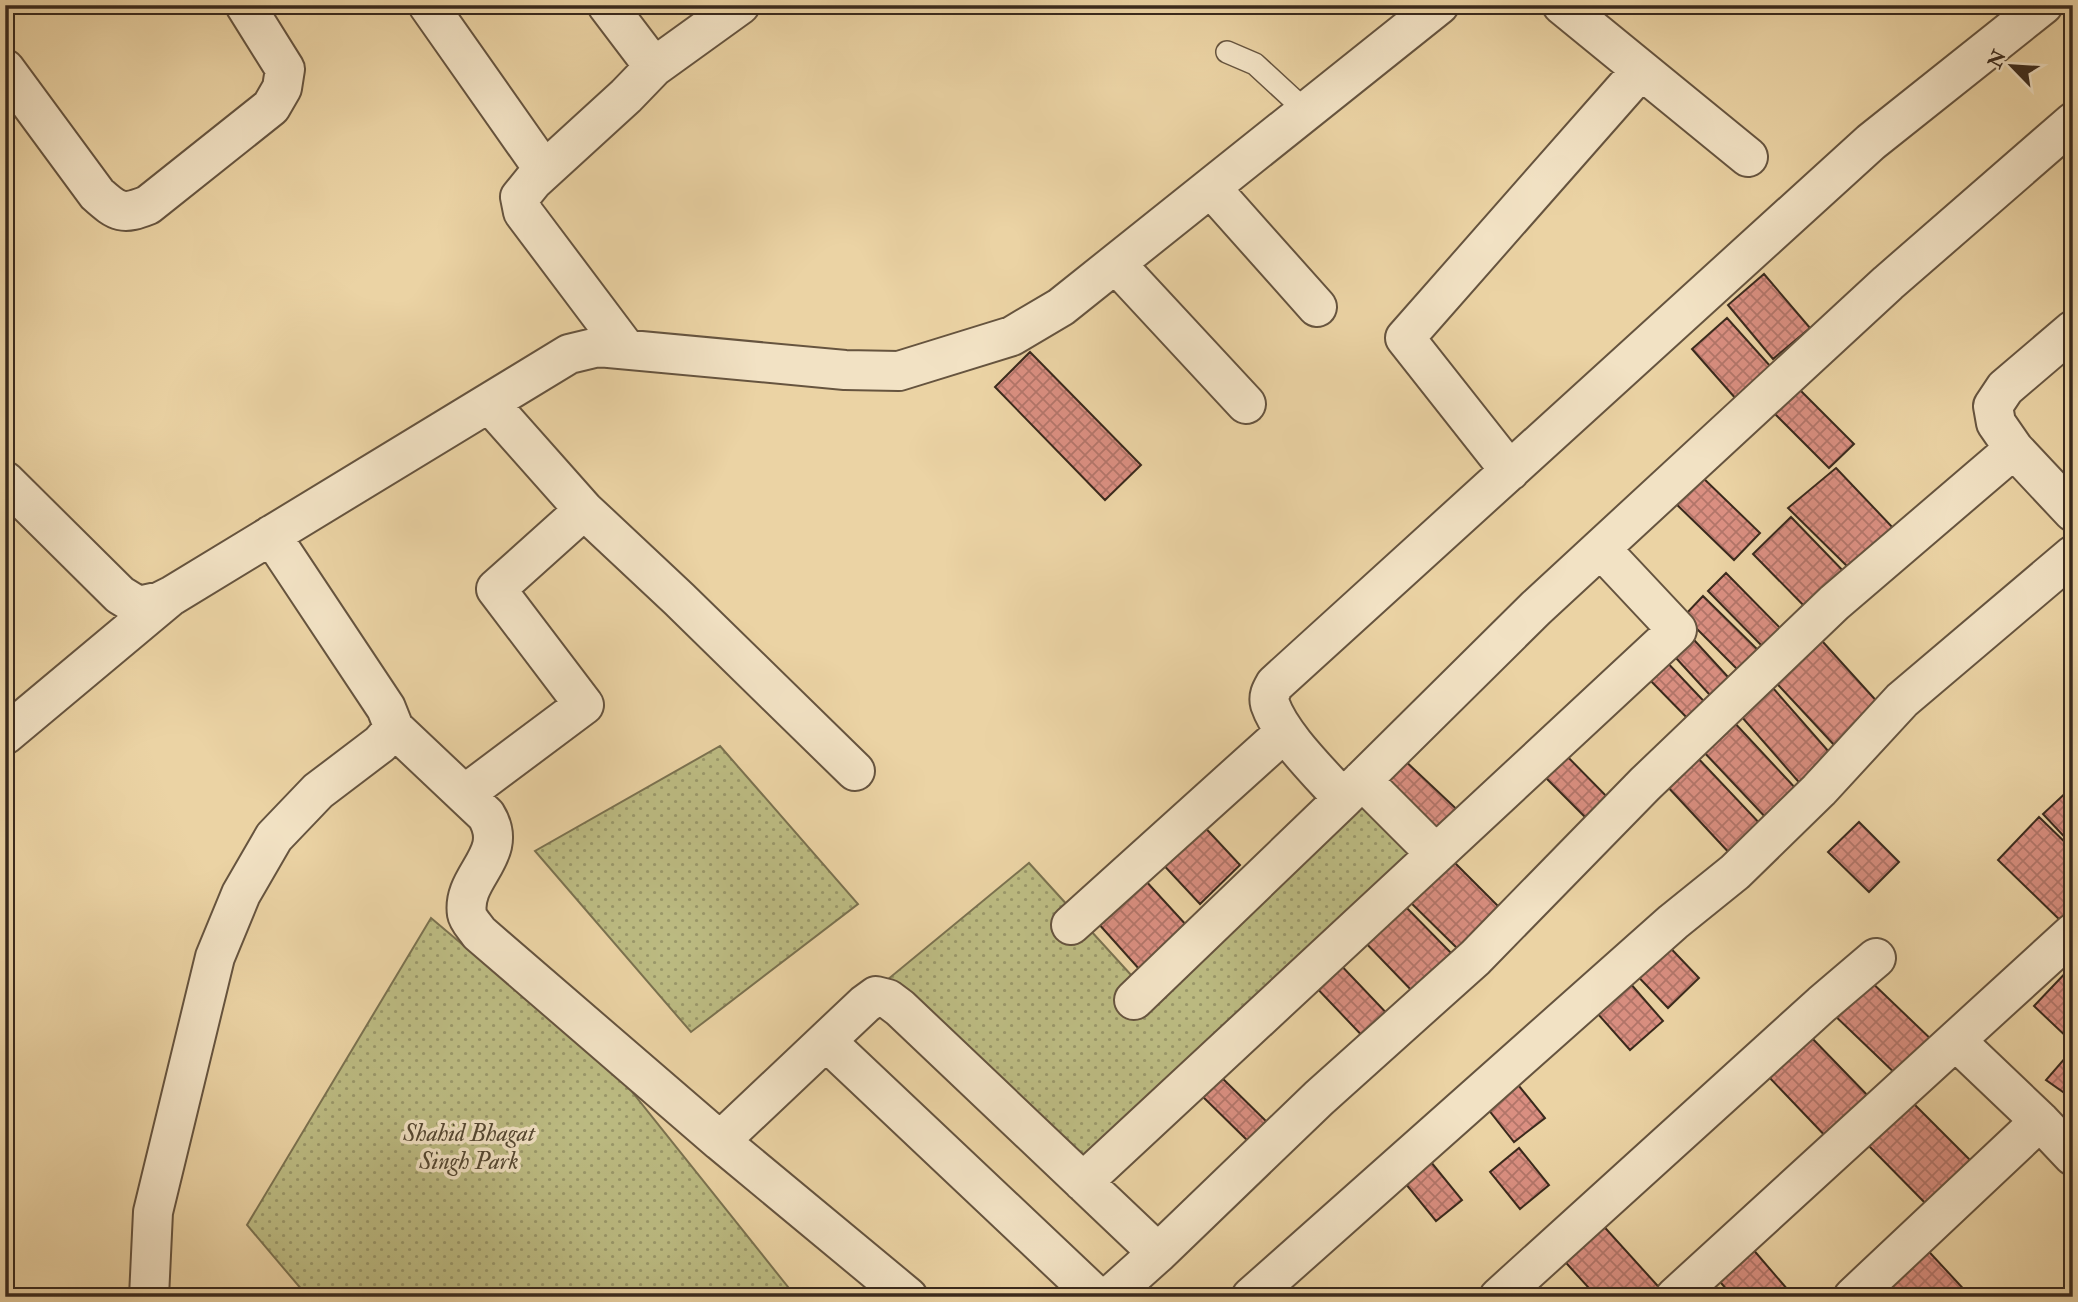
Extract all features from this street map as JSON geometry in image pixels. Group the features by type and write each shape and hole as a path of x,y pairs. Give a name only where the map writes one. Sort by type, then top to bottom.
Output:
{"street":[{"path":"5,69 97,194 113,208 128,213 149,205 271,107 282,88 285,69 245,5"},
{"path":"428,5 544,170"},
{"path":"607,5 654,67"},
{"path":"625,349 523,212 520,197 544,170 654,67 740,5"},
{"path":"5,481 120,596 138,606 161,601 173,595 569,354 598,347 845,370 899,371 1012,335 1061,307 1439,5"},
{"path":"1562,5 1748,157"},
{"path":"1436,855 1352,790 1285,732 1269,703 1270,692 1275,684 1871,142 2043,5"},
{"path":"1510,471 1405,338 1641,70"},
{"path":"1134,1000 1536,608 1888,283 2073,122"},
{"path":"1211,188 1317,306"},
{"path":"1116,264 1246,404"},
{"path":"2073,330 2005,388 1993,406 1996,423 2014,449 2073,512"},
{"path":"489,403 584,510 855,771"},
{"path":"1109,1297 1319,1098 1475,958 1645,784 1834,603 2014,449"},
{"path":"465,794 584,705 496,589 584,510"},
{"path":"271,536 386,708 394,728 465,794 494,826 492,848 467,898 467,916 479,933 720,1141 908,1297"},
{"path":"1083,1182 1677,630 1601,550"},
{"path":"1251,1297 1673,922 1735,872 1819,790 1902,700 2073,555"},
{"path":"5,735 173,595"},
{"path":"149,1297 153,1212 215,957 241,894 274,837 318,791 380,744 394,728"},
{"path":"1071,925 1285,732"},
{"path":"1675,1297 2073,933"},
{"path":"1499,1297 1876,958"},
{"path":"720,1141 870,1000 876,996 888,999 1158,1253"},
{"path":"826,1041 1097,1297"},
{"path":"1956,1041 2073,1156"},
{"path":"1853,1297 2040,1121"}],"lane":[{"path":"1227,52 1255,64 1306,111"}],"green space":[{"path":"720,746 858,904 691,1032 535,851"},
{"path":"1360,790 1430,856 1072,1167 887,980 1029,863 1152,998"},
{"name":"Shahid Bhagat Singh Park","path":"431,918 621,1078 796,1297 308,1297 247,1225"}],"building":[{"path":"1764,274 1810,328 1773,359 1728,305"},
{"path":"1727,318 1780,377 1744,408 1692,349"},
{"path":"1030,352 1141,465 1105,500 995,387"},
{"path":"1793,383 1854,444 1829,468 1769,408"},
{"path":"1836,468 1895,530 1854,573 1788,508"},
{"path":"1699,474 1760,533 1734,560 1673,501"},
{"path":"1791,517 1850,578 1813,615 1753,554"},
{"path":"1726,573 1786,634 1768,652 1708,591"},
{"path":"1703,596 1763,655 1743,675 1684,616"},
{"path":"1684,629 1739,689 1720,706 1665,646"},
{"path":"1813,631 1881,706 1836,747 1767,673"},
{"path":"1662,657 1715,713 1698,729 1644,674"},
{"path":"1766,680 1836,760 1804,788 1734,708"},
{"path":"1731,719 1799,792 1769,821 1700,748"},
{"path":"1556,745 1617,807 1596,828 1535,767"},
{"path":"1400,756 1466,818 1440,845 1375,784"},
{"path":"1696,756 1764,828 1733,857 1665,784"},
{"path":"2073,786 2073,846 2043,814"},
{"path":"2039,817 2073,850 2073,911 2062,922 1998,860"},
{"path":"1198,820 1240,865 1200,904 1157,858"},
{"path":"1859,822 1899,862 1869,892 1828,852"},
{"path":"1446,854 1502,910 1461,952 1405,897"},
{"path":"1144,879 1188,927 1140,970 1097,922"},
{"path":"1397,898 1455,957 1416,995 1359,936"},
{"path":"1659,936 1699,978 1668,1008 1628,966"},
{"path":"1334,958 1395,1022 1371,1045 1310,981"},
{"path":"2073,966 2073,1043 2034,1006"},
{"path":"1623,975 1663,1021 1630,1050 1589,1004"},
{"path":"1864,975 1935,1043 1901,1079 1830,1011"},
{"path":"1808,1034 1874,1102 1832,1143 1767,1075"},
{"path":"2073,1049 2073,1099 2046,1080"},
{"path":"1217,1073 1270,1125 1251,1144 1198,1092"},
{"path":"1510,1075 1545,1118 1514,1142 1480,1099"},
{"path":"1907,1097 1978,1168 1934,1212 1863,1140"},
{"path":"1519,1148 1549,1185 1520,1209 1490,1172"},
{"path":"1422,1151 1462,1200 1436,1221 1396,1172"},
{"path":"1598,1220 1666,1295 1664,1297 1597,1297 1559,1255"},
{"path":"1920,1242 1971,1297 1883,1297 1874,1287"},
{"path":"1751,1247 1794,1297 1733,1297 1716,1277"}]}
